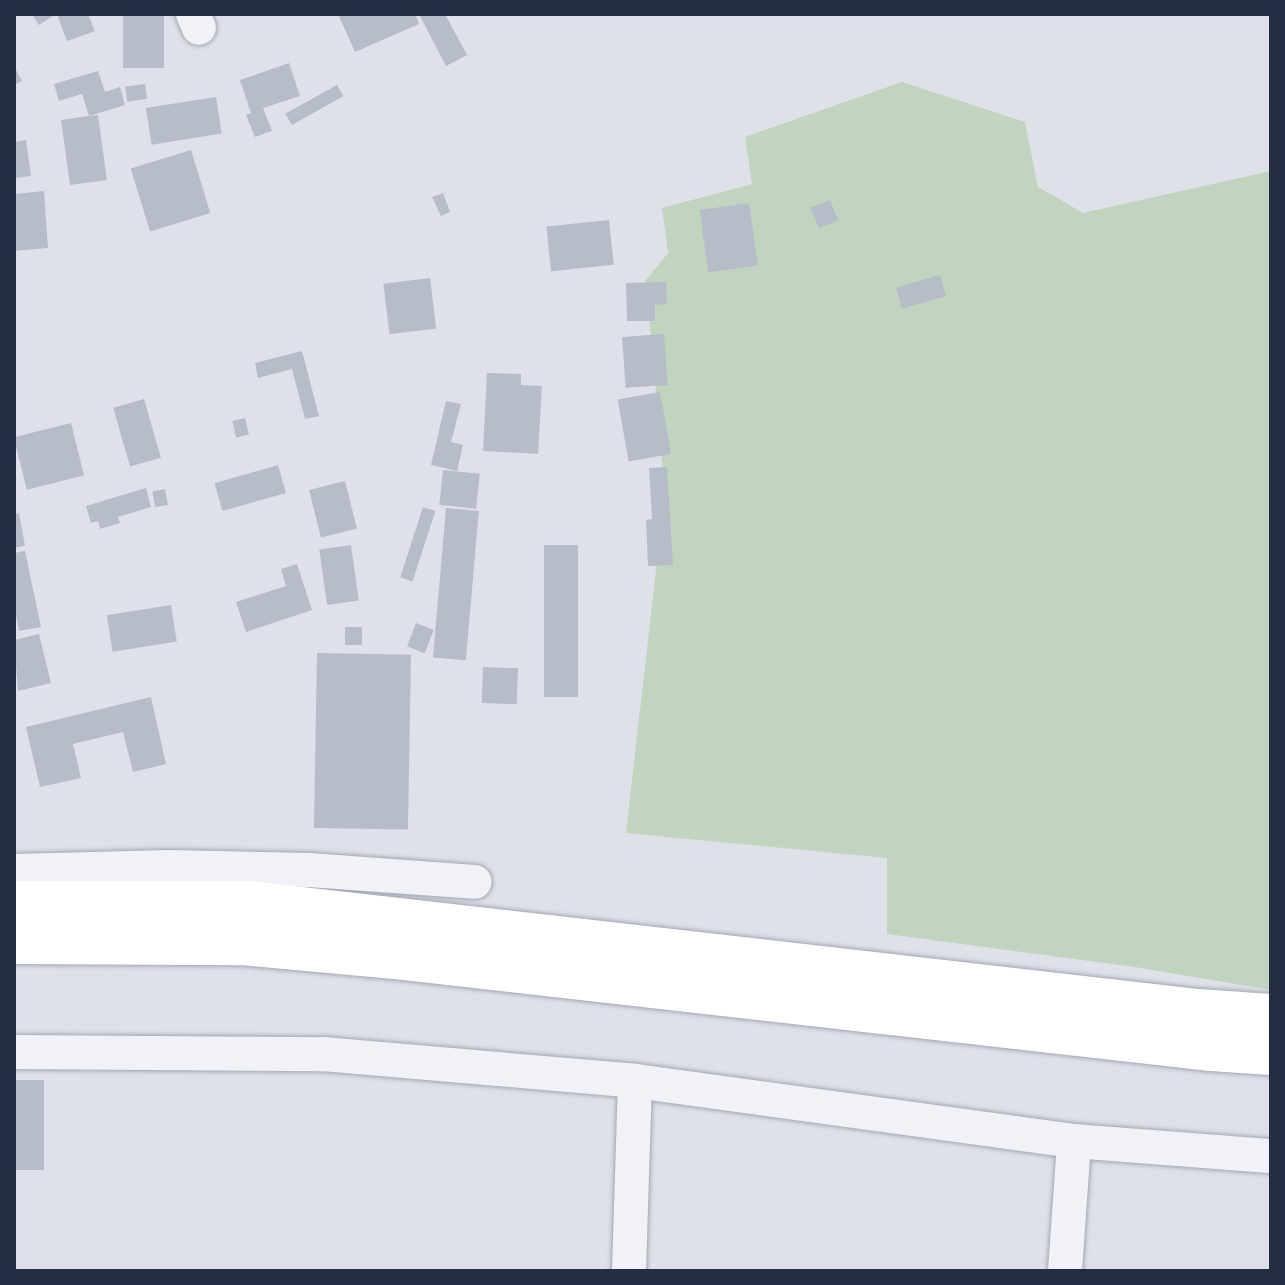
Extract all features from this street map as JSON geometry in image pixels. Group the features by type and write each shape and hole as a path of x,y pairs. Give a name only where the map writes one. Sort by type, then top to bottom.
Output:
{"highway":[{"path":"14,903 41,900 250,903 1198,1011 1271,1016"},
{"path":"14,942 257,945 1271,1053"}],"street":[{"path":"14,871 278,869 475,882"},
{"path":"14,1052 323,1054 635,1081 1074,1141 1271,1156"},
{"path":"629,1271 635,1081"},
{"path":"1065,1271 1074,1141"}],"green space":[{"path":"902,82 1025,122 1038,187 1083,213 1271,171 1271,990 1135,967 887,934 887,858 626,833 658,553 670,554 646,280 668,253 662,208 752,184 745,137"}],"building":[{"path":"57,14 88,14 95,31 67,41"},
{"path":"123,14 164,14 164,68 123,68"},
{"path":"338,14 415,14 419,24 355,52"},
{"path":"419,14 445,14 467,55 446,66"},
{"path":"33,16 53,16 39,25"},
{"path":"289,63 300,96 263,108 272,131 255,137 246,115 251,113 240,80"},
{"path":"14,66 22,81 14,85"},
{"path":"98,71 105,92 120,87 125,105 89,116 82,94 59,101 54,84"},
{"path":"145,84 147,99 127,102 125,87"},
{"path":"337,85 343,96 292,125 285,114"},
{"path":"216,97 222,134 152,145 146,108"},
{"path":"98,115 107,180 70,185 61,120"},
{"path":"26,140 31,176 14,178 14,142"},
{"path":"191,150 210,213 150,232 131,168"},
{"path":"44,191 48,248 14,251 14,194"},
{"path":"443,193 450,212 441,216 432,197"},
{"path":"830,200 838,220 819,228 811,208"},
{"path":"749,203 758,265 708,272 699,210"},
{"path":"609,220 614,265 551,271 546,227"},
{"path":"940,275 946,296 902,309 896,288"},
{"path":"430,278 436,329 390,334 383,284"},
{"path":"666,282 667,304 655,305 655,321 627,321 626,283"},
{"path":"664,334 668,385 626,388 622,337"},
{"path":"302,351 319,416 305,419 292,369 258,378 255,363"},
{"path":"487,373 521,374 521,385 542,386 538,454 483,451"},
{"path":"660,392 671,454 629,462 618,399"},
{"path":"144,399 161,458 130,466 113,408"},
{"path":"446,401 461,404 451,442 463,445 457,471 431,465"},
{"path":"245,418 249,435 236,437 232,421"},
{"path":"71,423 84,475 27,490 14,437"},
{"path":"278,465 286,493 223,511 215,483"},
{"path":"667,467 673,565 648,566 646,520 652,519 649,468"},
{"path":"443,470 480,474 476,509 439,505"},
{"path":"345,481 357,529 321,537 309,490"},
{"path":"146,488 151,507 118,517 120,523 100,529 98,521 91,523 86,506"},
{"path":"165,489 168,505 155,507 152,491"},
{"path":"423,507 435,511 412,581 400,577"},
{"path":"446,508 479,511 466,660 433,657"},
{"path":"19,513 25,546 14,548 14,514"},
{"path":"351,545 359,600 327,605 319,549"},
{"path":"544,545 578,545 578,697 544,697"},
{"path":"25,551 41,627 19,631 14,604 14,553"},
{"path":"297,564 312,610 246,632 236,602 286,586 281,569"},
{"path":"171,605 177,642 113,652 107,615"},
{"path":"416,623 434,630 425,653 407,646"},
{"path":"345,627 362,627 362,645 345,645"},
{"path":"39,634 51,683 18,691 14,640"},
{"path":"317,653 411,655 408,830 314,828"},
{"path":"483,667 518,668 517,704 482,703"},
{"path":"151,697 166,764 133,772 123,732 73,744 81,778 40,787 26,727"},
{"path":"14,1080 44,1080 44,1170 14,1170"}]}
